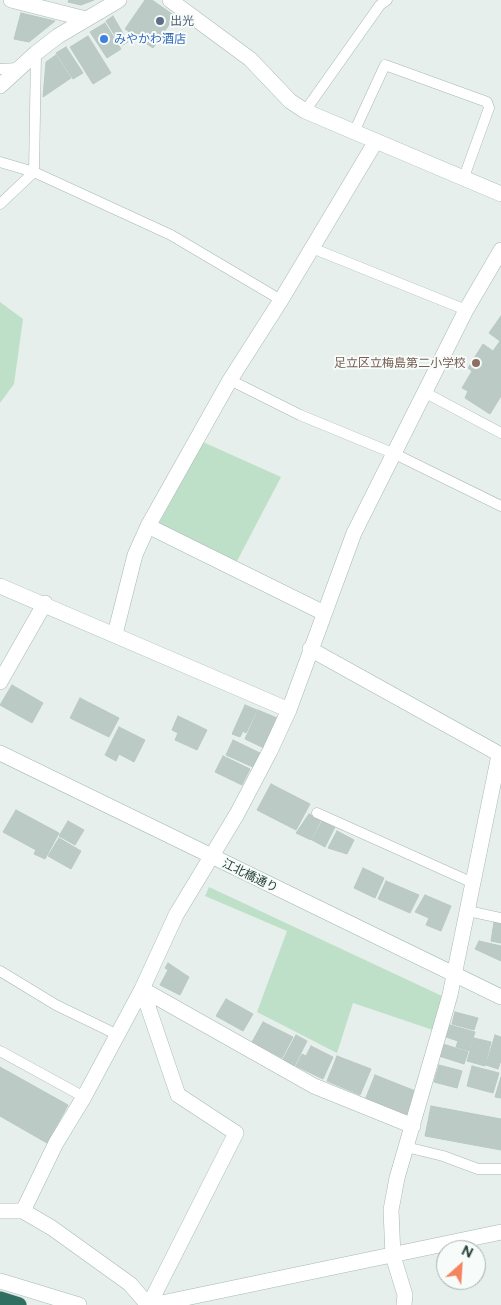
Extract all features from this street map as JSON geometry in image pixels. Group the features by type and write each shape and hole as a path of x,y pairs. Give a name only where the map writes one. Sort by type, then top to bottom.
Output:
{"highway":[{"path":"0,1299 19,1305"}],"street":[{"path":"11,0 86,19"},
{"path":"0,86 36,52 119,0"},
{"path":"170,0 250,59 290,101 305,111 501,194"},
{"path":"115,634 135,555 148,526 230,380 281,300 376,141"},
{"path":"23,1211 56,1143 84,1097 142,989 176,915 211,857 270,751 289,710 354,533 396,454 424,392 466,310 501,250"},
{"path":"148,526 324,612"},
{"path":"0,586 45,603 289,710"},
{"path":"0,682 45,603"},
{"path":"310,649 500,755 455,974 397,1178 392,1210 393,1256 404,1295 404,1305"},
{"name":"江北橋通り","path":"0,753 501,997"},
{"path":"142,989 314,1086 413,1126"},
{"path":"142,989 178,1094 236,1133 150,1305"},
{"path":"0,1211 23,1211 52,1228 130,1284 150,1305"},
{"path":"150,1305 393,1256 501,1232"},
{"path":"0,1281 79,1305"}],"lane":[{"path":"305,111 380,5 387,0"},
{"path":"0,204 34,172 36,52"},
{"path":"354,132 385,65 486,102 489,108 464,177"},
{"path":"0,69 18,68"},
{"path":"0,162 34,172 171,235 281,300"},
{"path":"312,248 466,310"},
{"path":"230,380 300,415 396,454 501,506"},
{"path":"424,392 501,433"},
{"path":"316,813 473,883"},
{"path":"468,911 501,918"},
{"path":"0,971 56,1005 118,1035"},
{"path":"0,1051 84,1097"},
{"path":"406,1147 443,1156 478,1168 501,1169"}],"green space":[{"path":"0,302 23,319 14,384 0,403"},
{"path":"203,442 281,477 236,563 159,523"},
{"path":"209,887 442,996 436,1031 353,1003 337,1053 257,1012 287,931 205,896"}],"building":[{"path":"69,0 94,0 81,5 68,2"},
{"path":"145,0 152,0 175,16 153,48 125,29"},
{"path":"21,13 55,21 29,42 14,39"},
{"path":"113,16 128,42 121,46 106,21"},
{"path":"105,23 121,49 107,58 90,32"},
{"path":"88,36 111,73 93,84 70,47"},
{"path":"66,47 83,73 73,79 56,53"},
{"path":"56,55 71,78 43,97 46,62"},
{"path":"501,316 501,396 490,414 465,398 468,391 462,388 472,371 468,368 483,344 493,351 500,341 489,333"},
{"path":"12,685 43,703 32,723 0,705"},
{"path":"80,698 119,718 109,737 70,718"},
{"path":"245,705 257,710 246,733 243,731 240,737 232,734"},
{"path":"258,710 277,718 264,748 245,739"},
{"path":"178,716 207,730 197,750 175,740 178,733 172,730"},
{"path":"119,727 145,740 134,762 119,754 116,761 105,755"},
{"path":"233,740 260,753 253,767 226,755"},
{"path":"223,756 250,769 242,785 215,772"},
{"path":"271,784 310,804 296,830 257,810"},
{"path":"16,810 59,833 45,859 34,854 36,850 3,832"},
{"path":"309,814 321,820 311,840 296,833"},
{"path":"68,821 84,830 75,845 59,836"},
{"path":"322,821 335,827 325,847 312,840"},
{"path":"337,831 354,840 347,854 328,848"},
{"path":"59,838 81,851 71,869 48,856"},
{"path":"363,868 384,878 375,898 354,888"},
{"path":"386,881 419,895 410,913 378,899"},
{"path":"425,895 451,906 441,931 426,925 429,918 415,912"},
{"path":"494,922 501,924 501,943 491,941"},
{"path":"479,941 501,946 501,961 475,949"},
{"path":"168,963 189,977 180,995 160,985 168,970 165,968"},
{"path":"226,999 253,1014 243,1031 216,1016"},
{"path":"455,1012 478,1018 474,1030 452,1024"},
{"path":"263,1022 293,1037 282,1058 252,1042"},
{"path":"450,1025 475,1032 469,1051 456,1047 458,1041 446,1037"},
{"path":"296,1035 307,1041 294,1067 282,1061"},
{"path":"495,1035 501,1037 501,1060 498,1069 486,1065"},
{"path":"474,1038 491,1042 485,1066 467,1061"},
{"path":"443,1044 468,1052 464,1064 439,1056"},
{"path":"311,1046 333,1057 323,1079 296,1066 302,1054 306,1056"},
{"path":"337,1056 371,1069 360,1095 327,1081"},
{"path":"439,1065 462,1071 457,1088 434,1082"},
{"path":"472,1066 499,1073 493,1093 467,1086"},
{"path":"0,1067 68,1105 47,1143 0,1116"},
{"path":"375,1075 418,1092 408,1116 365,1100"},
{"path":"501,1077 501,1098 495,1097"},
{"path":"431,1106 501,1119 501,1150 425,1136"}],"place":[{"name":"出光","path":"160,21"},
{"name":"みやかわ酒店","path":"104,39"},
{"name":"足立区立梅島第二小学校","path":"476,363"}]}
